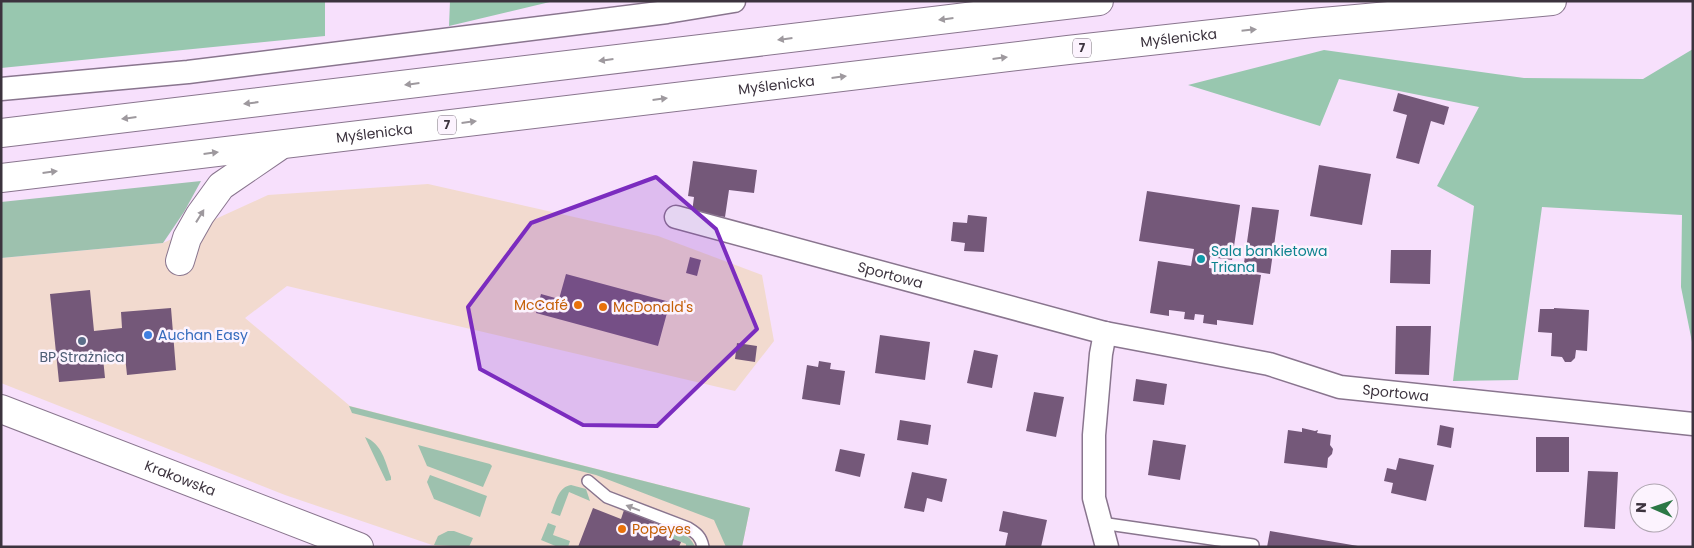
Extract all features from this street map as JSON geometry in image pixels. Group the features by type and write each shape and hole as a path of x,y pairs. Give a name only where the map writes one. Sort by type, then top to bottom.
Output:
{"main road":[{"path":"1,133 1099,1"},
{"name":"Myślenicka","path":"1,178 1068,50 1552,1"},
{"path":"180,261 187,238 200,215 221,186 281,144"},
{"name":"Krakowska","path":"1,409 359,547"}],"street":[{"path":"1,89 188,72 666,12 734,1"},
{"name":"Sportowa","path":"676,217 1105,333 1269,364 1340,387 1693,424"},
{"path":"1105,333 1101,354 1094,435 1094,498 1107,547"}],"lane":[{"path":"588,481 607,497 688,528 698,534 702,540 703,547"},
{"path":"1101,523 1253,545"}],"highlighted area":[{"path":"656,177 716,229 757,329 657,426 583,425 480,369 468,307 531,223"}],"shaded area":[{"path":"428,184 658,236 762,275 774,341 735,391 287,286 245,318 350,406 750,508 742,547 438,547 285,495 1,383 1,258 163,243 268,195"}],"green space":[{"path":"1,1 325,1 325,36 1,68"},
{"path":"450,1 554,1 449,26"},
{"path":"1693,49 1693,347 1681,287 1682,215 1542,207 1518,380 1453,381 1474,206 1437,186 1479,107 1339,79 1320,126 1188,85 1324,50 1524,78 1643,79"},
{"path":"201,181 184,212 163,243 1,258 1,202"},
{"path":"349,406 750,508 742,547 726,547 714,520 596,475 352,413"},
{"path":"365,437 371,440 379,449 385,459 391,480 386,481"},
{"path":"418,445 490,464 492,466 483,487 427,466"},
{"path":"430,475 487,496 480,517 434,499 427,482"},
{"path":"571,485 586,489 590,501 569,492 560,516 551,513 560,492"},
{"path":"548,523 556,526 553,535 570,541 568,547 558,547 541,540"},
{"path":"662,525 686,535 695,547 686,547 686,544 659,533"},
{"path":"448,531 454,531 473,538 469,547 434,545 438,536"}],"building":[{"path":"1398,93 1449,107 1444,125 1431,121 1419,164 1396,158 1407,115 1393,111"},
{"path":"693,161 757,170 754,193 729,190 725,217 692,212 694,197 688,196"},
{"path":"1319,165 1371,174 1362,225 1310,216"},
{"name":"Sala bankietowa Triana","path":"1147,191 1240,205 1232,260 1210,257 1209,268 1261,275 1253,325 1217,320 1217,325 1203,323 1204,315 1195,314 1194,320 1184,319 1185,312 1169,310 1169,316 1150,313 1158,261 1191,266 1194,249 1139,241"},
{"path":"1252,207 1279,210 1270,274 1243,270"},
{"path":"968,215 987,217 984,252 964,251 965,243 951,241 953,222 967,223"},
{"path":"1391,250 1431,250 1430,284 1390,283"},
{"path":"690,257 701,260 697,276 686,273"},
{"name":"McDonald's","path":"566,274 670,302 658,346 536,313 541,294 559,299"},
{"path":"90,290 94,331 122,328 121,312 171,308 176,370 127,375 125,356 103,358 105,378 59,382 50,294"},
{"path":"1540,309 1589,310 1587,351 1576,350 1575,358 1571,362 1565,362 1562,357 1551,356 1552,333 1538,332"},
{"path":"1396,326 1431,326 1429,375 1395,374"},
{"path":"880,335 930,342 925,380 875,373"},
{"path":"737,343 757,346 755,362 735,359"},
{"path":"974,350 998,355 992,388 967,383"},
{"path":"819,361 831,363 830,369 845,371 840,405 802,399 807,365 818,367"},
{"path":"1136,379 1167,384 1164,405 1133,401"},
{"path":"1034,392 1064,397 1056,437 1026,431"},
{"path":"900,420 931,425 928,445 897,440"},
{"path":"1440,425 1454,428 1451,448 1437,445"},
{"path":"1302,428 1318,430 1317,433 1331,435 1330,445 1333,449 1332,454 1328,458 1327,468 1284,463 1288,430 1302,432"},
{"path":"1536,437 1569,437 1569,472 1536,472"},
{"path":"1153,440 1186,445 1180,480 1148,475"},
{"path":"840,449 865,454 860,477 835,471"},
{"path":"1399,458 1434,465 1426,501 1391,493 1393,483 1384,481 1387,468 1396,470"},
{"path":"1588,471 1618,472 1615,529 1584,527"},
{"path":"912,472 947,479 942,502 927,498 924,512 904,508"},
{"name":"Popeyes","path":"593,508 621,519 624,510 661,525 658,533 681,542 679,547 578,547"},
{"path":"1003,511 1047,520 1041,547 1005,547 1008,533 999,531"},
{"path":"1270,531 1358,546 1358,547 1267,547"}],"place":[{"name":"Sala bankietowa Triana","path":"1201,259"},
{"name":"McCafé","path":"578,305"},
{"name":"McDonald's","path":"603,307"},
{"name":"Auchan Easy","path":"148,335"},
{"name":"BP Strażnica","path":"82,341"},
{"name":"Popeyes","path":"622,529"}]}
